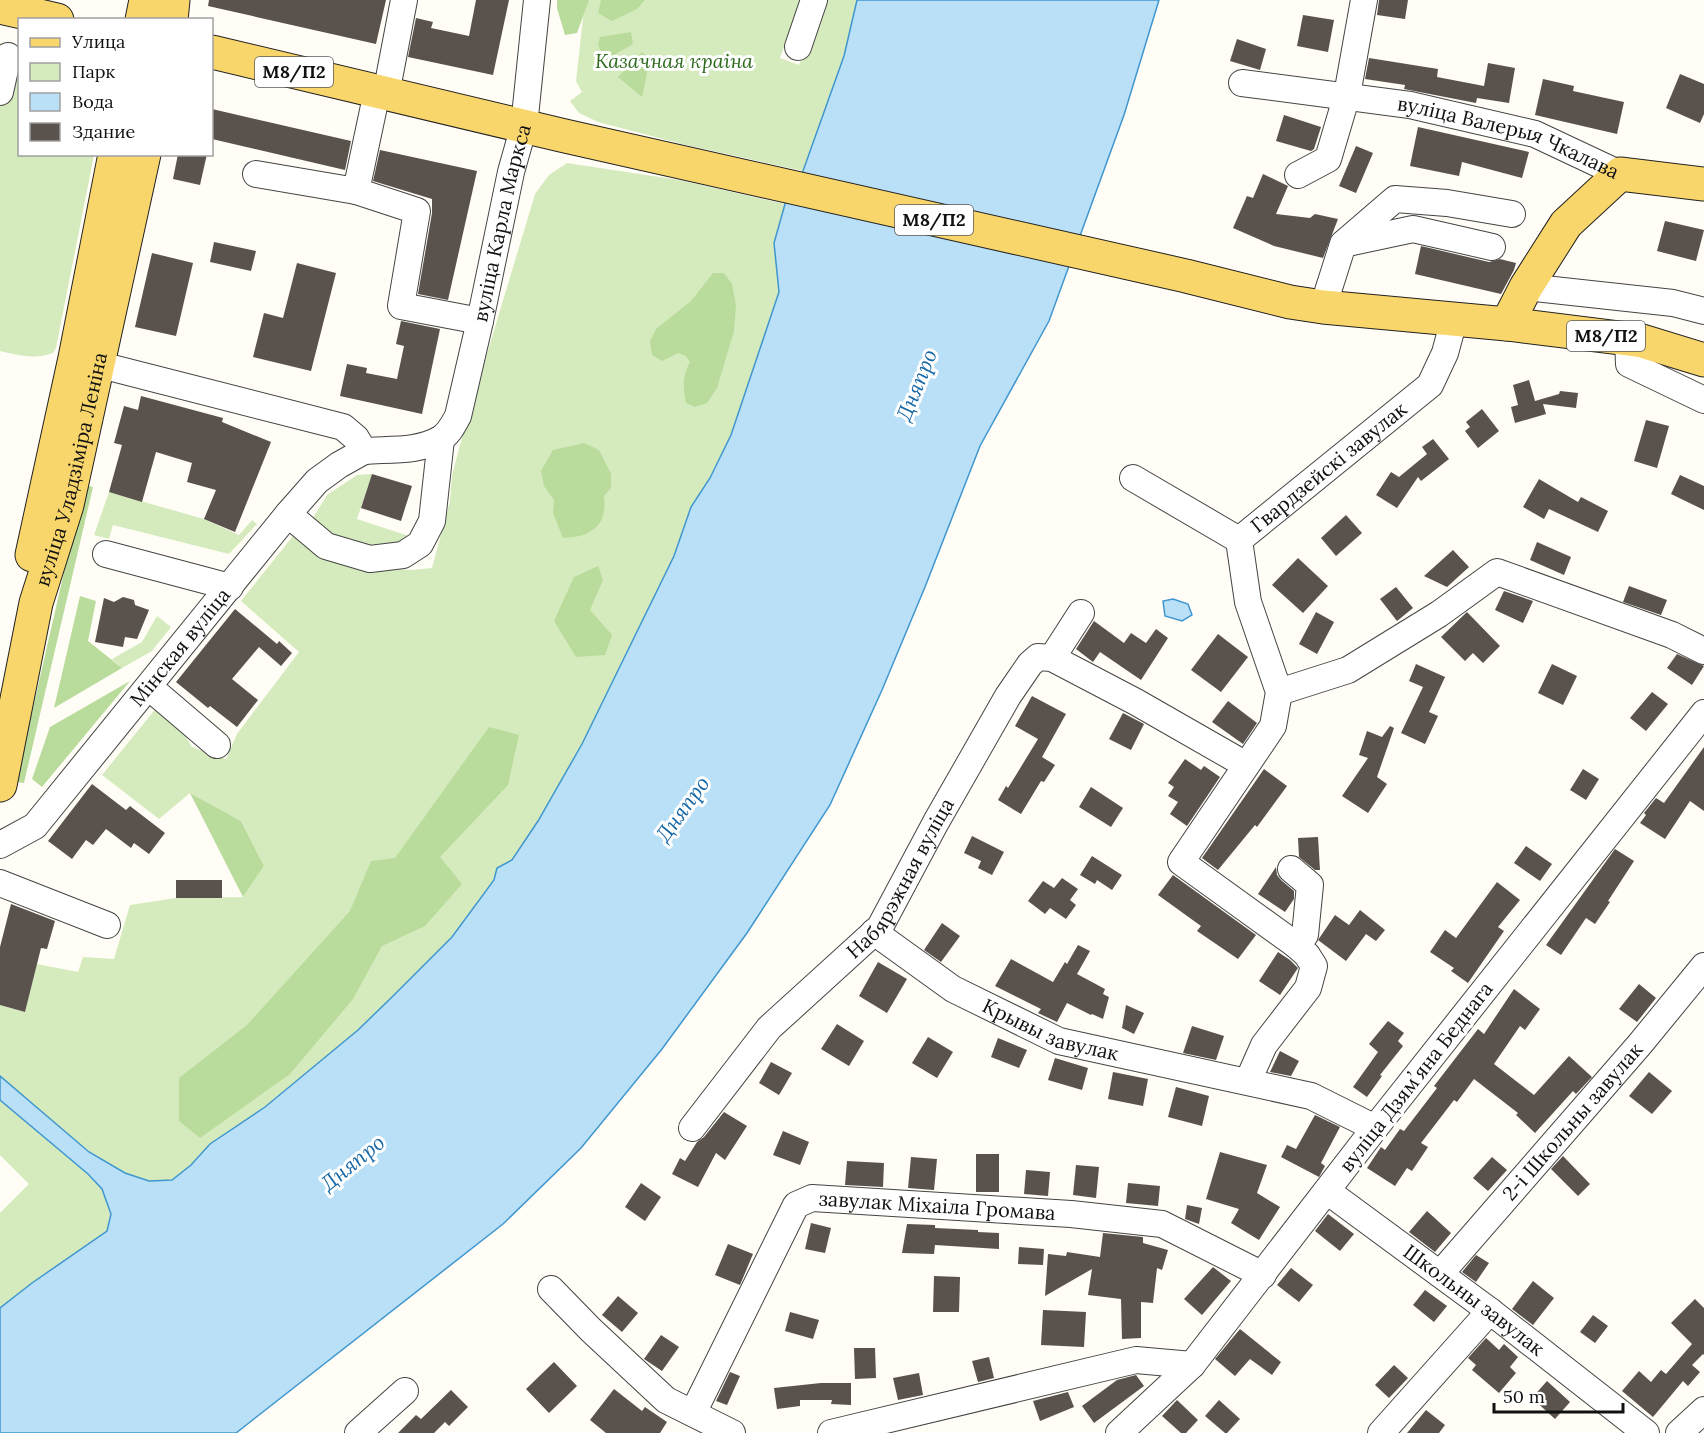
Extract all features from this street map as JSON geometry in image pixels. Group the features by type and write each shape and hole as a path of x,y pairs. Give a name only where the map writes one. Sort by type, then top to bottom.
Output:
{"main road":[{"path":"142,18 146,0"},
{"path":"171,18 173,0"},
{"path":"0,8 48,18"},
{"name":"М8/П2","path":"213,52 682,164 1186,276 1290,302 1628,339 1642,341 1704,360"},
{"name":"вуліца Уладзіміра Леніна","path":"0,785 36,603 67,505 115,156"},
{"name":"вуліца Уладзіміра Леніна","path":"0,701 66,391 86,361 143,156"},
{"path":"1507,324 1526,287 1566,224 1620,174"},
{"name":"вуліца Валерыя Чкалава","path":"1620,174 1704,184"}],"street":[{"path":"356,191 404,0"},
{"name":"вуліца Карла Маркса","path":"441,439 452,429 458,416 511,172 524,126 537,0"},
{"path":"798,47 814,0"},
{"path":"1298,175 1328,159 1347,95 1364,0"},
{"path":"0,92 8,56"},
{"name":"вуліца Валерыя Чкалава","path":"1242,83 1410,105 1535,134 1620,174"},
{"path":"256,174 356,191 417,211 401,306 480,321"},
{"path":"1323,307 1343,244 1395,199 1447,203 1512,214"},
{"path":"1343,244 1413,229 1492,247"},
{"path":"1526,287 1672,303 1704,311"},
{"name":"Гвардзейскі завулак","path":"1279,692 1248,602 1239,540 1430,385 1445,353 1454,320"},
{"path":"1628,339 1629,364 1704,400"},
{"path":"86,361 343,427 356,438 364,451 422,446 441,439 432,521 420,544 403,555 370,560 326,546 288,514"},
{"name":"Мінская вуліца","path":"0,845 35,826 317,481 364,451"},
{"path":"1133,478 1239,540"},
{"path":"106,554 230,587"},
{"path":"1248,1081 1264,1045 1308,988 1314,966 1307,955 1296,945 1181,862 1273,726 1279,692 1348,670 1439,614 1497,572 1672,634 1704,651"},
{"path":"1081,614 1052,658 1136,702 1246,765"},
{"name":"Набярэжная вуліца","path":"692,1128 769,1028 880,927 936,822 1008,696 1030,664 1038,657 1052,658"},
{"path":"148,687 217,745"},
{"name":"вуліца Дзямʼяна Беднага","path":"1119,1433 1192,1365 1375,1128 1704,713"},
{"path":"1291,869 1310,885 1305,934 1296,945"},
{"path":"0,883 107,925"},
{"name":"Крывы завулак","path":"874,932 953,989 1059,1041 1311,1096 1375,1128"},
{"name":"2-і Школьны завулак","path":"1440,1274 1640,1044 1704,966"},
{"name":"Школьны завулак","path":"1327,1191 1490,1311 1646,1433"},
{"name":"завулак Міхаіла Громава","path":"693,1413 796,1205 812,1198 1071,1214 1162,1224 1263,1275"},
{"path":"551,1289 666,1400 732,1433"},
{"path":"1381,1433 1490,1311"},
{"path":"831,1433 1136,1360 1192,1365"},
{"path":"358,1433 405,1391"},
{"path":"1678,1433 1704,1410"}],"green space":[{"path":"557,0 589,0 577,33 565,35"},
{"name":"Казачная краіна","path":"585,0 807,0 796,32 789,32 780,58 799,65 820,0 857,0 844,56 803,171 686,145 598,122 579,113 570,101 582,92 576,81"},
{"path":"601,0 645,0 637,9 612,21 598,13"},
{"path":"631,32 633,44 604,61 598,44 600,37"},
{"path":"0,43 18,47 18,156 94,156 56,348 53,353 39,356 0,351"},
{"path":"642,52 650,59 642,97 618,77"},
{"path":"567,163 679,180 785,204 774,243 779,292 731,435 710,478 691,507 674,556 582,744 538,821 512,860 497,868 494,879 452,937 358,1030 265,1107 210,1144 191,1165 172,1180 149,1181 125,1173 89,1152 0,1076 0,1005 25,1012 37,964 78,972 83,957 114,959 130,905 176,898 243,897 264,866 241,821 190,793 159,819 102,775 157,707 175,719 192,747 226,759 237,734 299,652 241,601 297,531 379,568 411,570 432,568 450,501 452,475 463,434 535,194 549,175"},
{"path":"713,273 724,273 732,284 736,305 734,331 717,388 707,403 695,407 686,403 684,392 686,372 690,362 686,356 678,353 662,361 652,355 650,341 656,329 691,301"},
{"path":"584,443 599,450 611,474 611,488 604,496 603,515 596,528 582,535 563,538 553,513 554,500 544,486 541,471 553,450"},
{"path":"372,474 357,519 412,537 401,546 368,549 333,535 313,518 327,495 357,475"},
{"path":"84,485 93,487 24,783 16,782"},
{"path":"109,492 204,519 239,535 252,520 257,524 229,554 113,525 109,539 94,535"},
{"path":"598,566 603,580 590,610 612,635 605,655 576,657 554,621 574,577"},
{"path":"80,596 96,601 88,641 122,668 54,708"},
{"path":"157,616 171,627 152,651 122,668 112,659 142,642"},
{"path":"130,681 42,787 32,779 50,727"},
{"path":"489,727 519,735 508,785 440,857 462,884 425,926 382,946 353,999 290,1074 200,1138 179,1121 179,1078 247,1025 350,911 371,861 395,858"},
{"path":"190,793 241,821 264,866 243,897"},
{"path":"0,1100 88,1174 102,1189 111,1214 107,1231 0,1308 0,1213 29,1184 0,1155"}],"water":[{"name":"Дняпро","path":"857,0 1159,0 1124,115 1049,321 980,446 882,690 830,805 747,933 662,1049 581,1148 503,1224 236,1433 0,1433 0,1308 107,1231 111,1214 102,1189 88,1174 0,1100 0,1076 89,1152 125,1173 149,1181 172,1180 191,1165 210,1144 265,1107 358,1030 452,937 494,880 497,868 512,860 538,821 582,744 674,556 691,507 710,478 731,435 779,292 774,243 785,204 803,171 844,56"},
{"path":"1173,599 1188,604 1192,615 1182,621 1165,616 1163,601"}],"building":[{"path":"209,0 386,0 376,44 208,6"},
{"path":"476,0 509,0 493,75 408,57 416,18 433,22 431,28 469,36"},
{"path":"1379,0 1408,0 1405,19 1377,15"},
{"path":"1303,15 1334,20 1328,52 1297,46"},
{"path":"1237,39 1266,49 1260,70 1230,61"},
{"path":"1369,58 1438,69 1437,77 1484,86 1488,63 1515,68 1509,103 1477,98 1476,103 1404,89 1405,85 1365,79"},
{"path":"1680,74 1704,84 1704,114 1700,123 1666,108"},
{"path":"1543,79 1574,86 1573,91 1624,102 1617,134 1535,115"},
{"path":"213,109 351,141 345,170 213,139"},
{"path":"1284,115 1321,127 1314,149 1311,151 1276,141"},
{"path":"1418,127 1529,152 1522,178 1462,162 1459,176 1410,166"},
{"path":"1356,146 1373,153 1356,193 1339,186"},
{"path":"380,150 477,171 448,300 418,294 432,213 432,199 373,181"},
{"path":"178,156 207,156 200,185 173,179"},
{"path":"1263,174 1288,186 1276,214 1310,218 1315,214 1338,219 1323,258 1274,246 1233,228 1247,196 1253,198"},
{"path":"1665,221 1704,230 1696,261 1657,251"},
{"path":"214,242 256,251 251,271 210,262"},
{"path":"1421,246 1489,262 1500,259 1516,263 1501,294 1415,274"},
{"path":"152,253 193,263 176,336 135,327"},
{"path":"297,263 336,273 311,371 253,357 264,313 283,318"},
{"path":"401,321 440,329 422,414 340,396 347,364 367,368 366,373 397,379 404,346 396,344"},
{"path":"1529,380 1535,401 1559,394 1560,391 1578,393 1576,408 1543,404 1546,414 1515,423 1511,407 1518,405 1513,385"},
{"path":"141,396 223,418 222,422 271,442 235,532 204,519 216,490 187,482 192,463 156,452 142,502 109,492 122,445 114,443 124,406 138,410"},
{"path":"1482,409 1499,431 1478,448 1465,431 1470,427 1466,422"},
{"path":"1646,420 1669,426 1657,468 1634,461"},
{"path":"1433,439 1449,459 1421,481 1418,477 1397,508 1376,495 1391,472 1399,477 1427,454 1422,447"},
{"path":"372,474 412,486 401,521 361,508"},
{"path":"1680,475 1704,486 1704,510 1671,494"},
{"path":"1539,479 1578,502 1581,497 1608,511 1598,532 1549,509 1544,519 1523,507"},
{"path":"1346,515 1362,533 1336,556 1321,538"},
{"path":"1537,542 1571,557 1564,575 1530,560"},
{"path":"1453,550 1469,567 1447,587 1424,576"},
{"path":"1298,558 1328,586 1303,613 1272,585"},
{"path":"1629,586 1667,600 1661,615 1623,602"},
{"path":"1396,587 1413,608 1397,621 1380,599"},
{"path":"1504,591 1533,601 1523,623 1495,610"},
{"path":"123,597 134,600 135,605 149,610 137,639 125,637 123,647 95,642 104,598 114,602"},
{"path":"235,609 277,644 279,641 292,653 281,666 259,647 232,679 258,700 237,727 210,706 208,708 176,682"},
{"path":"1316,612 1334,622 1317,654 1299,644"},
{"path":"1467,612 1500,646 1483,663 1473,653 1465,661 1441,637"},
{"path":"1094,621 1124,643 1131,633 1146,643 1156,629 1168,638 1141,680 1100,652 1093,662 1076,649"},
{"path":"1218,634 1248,657 1221,692 1191,670"},
{"path":"1677,654 1704,666 1692,685 1667,668"},
{"path":"1416,664 1445,677 1429,712 1438,716 1425,744 1401,733 1423,687 1409,681"},
{"path":"1552,664 1577,676 1563,705 1538,693"},
{"path":"1652,692 1668,704 1646,731 1630,718"},
{"path":"1032,696 1066,714 1042,757 1055,765 1044,782 1041,781 1021,814 998,800 1038,739 1015,726"},
{"path":"1228,701 1257,723 1243,744 1212,722"},
{"path":"1123,713 1144,724 1131,750 1109,739"},
{"path":"1390,726 1394,728 1377,777 1387,784 1368,813 1342,796 1368,758 1359,755 1367,731 1382,737"},
{"path":"1704,747 1704,811 1690,801 1665,839 1640,823 1646,815 1644,813 1656,798 1664,803"},
{"path":"1185,759 1201,770 1204,766 1220,777 1187,826 1170,814 1178,802 1168,796 1174,787 1168,783"},
{"path":"1264,769 1287,786 1257,827 1255,825 1218,870 1202,858"},
{"path":"1583,769 1599,779 1586,800 1570,790"},
{"path":"92,784 126,810 130,806 165,833 149,854 134,843 131,848 106,829 93,845 86,840 72,859 48,841"},
{"path":"1091,787 1123,808 1111,827 1079,807"},
{"path":"972,836 1004,852 992,875 978,868 981,861 964,853"},
{"path":"1318,837 1320,870 1315,870 1299,857 1298,838"},
{"path":"1526,846 1552,864 1540,881 1514,863"},
{"path":"1615,849 1634,861 1595,924 1586,918 1561,955 1546,945"},
{"path":"1092,856 1122,875 1112,890 1097,880 1095,884 1080,875"},
{"path":"1276,867 1277,875 1294,891 1294,899 1285,912 1258,894"},
{"path":"1173,875 1256,935 1238,959 1197,931 1201,926 1158,895"},
{"path":"1062,878 1078,889 1070,900 1076,905 1066,919 1050,908 1045,914 1028,901 1043,881 1054,888"},
{"path":"176,880 222,880 222,898 176,898"},
{"path":"1497,882 1520,900 1498,927 1504,931 1468,983 1451,971 1454,968 1430,952 1445,930 1456,938"},
{"path":"11,904 55,921 47,949 41,948 25,1012 0,1005 0,947"},
{"path":"1360,910 1385,930 1376,941 1366,934 1346,961 1318,940 1335,915 1349,925"},
{"path":"942,923 960,936 941,962 924,950"},
{"path":"1078,945 1090,951 1077,974 1105,989 1103,994 1109,997 1103,1019 1067,1003 1057,1022 1038,1013 1041,1009 995,986 1011,959 1053,982"},
{"path":"1278,952 1298,968 1280,995 1259,981"},
{"path":"878,962 907,979 887,1013 859,996"},
{"path":"1639,984 1656,998 1637,1022 1619,1009"},
{"path":"1514,989 1540,1009 1525,1030 1520,1026 1494,1064 1534,1095 1569,1056 1592,1077 1576,1094 1573,1091 1535,1133 1516,1115 1518,1113 1474,1079 1457,1102 1454,1100 1421,1143 1428,1147 1412,1171 1407,1168 1395,1186 1367,1168 1381,1147 1385,1150 1400,1129 1404,1131 1437,1088 1434,1086 1478,1029 1484,1034"},
{"path":"1126,1005 1144,1013 1134,1034 1122,1028"},
{"path":"1388,1021 1404,1033 1398,1041 1403,1046 1380,1075 1382,1076 1367,1097 1353,1087 1378,1052 1369,1044"},
{"path":"837,1024 864,1041 849,1066 821,1049"},
{"path":"1192,1026 1224,1036 1216,1060 1183,1053"},
{"path":"928,1037 953,1052 937,1078 912,1063"},
{"path":"998,1038 1027,1050 1019,1068 991,1057"},
{"path":"1280,1051 1299,1061 1291,1076 1270,1072"},
{"path":"1055,1058 1088,1068 1082,1090 1048,1080"},
{"path":"771,1062 792,1073 779,1095 759,1083"},
{"path":"1113,1072 1148,1079 1143,1106 1108,1099"},
{"path":"1649,1072 1672,1091 1652,1114 1629,1096"},
{"path":"1176,1087 1209,1096 1202,1126 1168,1117"},
{"path":"724,1112 747,1126 725,1160 716,1153 698,1187 672,1174 680,1158 685,1161 697,1142 704,1137"},
{"path":"1315,1115 1340,1127 1321,1163 1325,1166 1319,1177 1281,1157 1287,1145 1296,1149"},
{"path":"783,1131 809,1142 800,1165 773,1155"},
{"path":"1220,1152 1267,1165 1257,1193 1280,1207 1259,1240 1231,1223 1239,1209 1206,1199"},
{"path":"976,1154 999,1154 999,1192 976,1192"},
{"path":"1563,1156 1590,1184 1578,1196 1551,1169"},
{"path":"911,1157 937,1159 934,1190 908,1188"},
{"path":"1492,1157 1507,1170 1488,1191 1473,1178"},
{"path":"847,1161 884,1163 883,1187 845,1185"},
{"path":"1076,1165 1099,1167 1096,1198 1073,1195"},
{"path":"1026,1170 1050,1172 1048,1196 1024,1194"},
{"path":"641,1183 661,1197 645,1221 625,1207"},
{"path":"1128,1183 1160,1186 1158,1206 1126,1203"},
{"path":"1187,1205 1202,1208 1199,1224 1185,1219"},
{"path":"1427,1211 1451,1233 1435,1252 1409,1232"},
{"path":"1328,1214 1354,1234 1340,1251 1315,1231"},
{"path":"811,1223 831,1228 825,1253 805,1249"},
{"path":"907,1224 999,1233 999,1249 935,1245 934,1254 902,1253"},
{"path":"1103,1233 1143,1237 1143,1243 1168,1250 1162,1270 1157,1268 1153,1303 1141,1302 1141,1338 1122,1339 1121,1299 1088,1295 1092,1269 1045,1296 1048,1254 1066,1256 1067,1252 1100,1257"},
{"path":"728,1244 753,1254 740,1285 715,1275"},
{"path":"1019,1247 1044,1249 1043,1265 1018,1264"},
{"path":"1476,1255 1489,1263 1476,1282 1462,1272"},
{"path":"1213,1267 1231,1281 1202,1315 1184,1299"},
{"path":"1291,1268 1313,1285 1299,1302 1277,1285"},
{"path":"934,1276 960,1277 959,1312 933,1312"},
{"path":"1533,1281 1554,1298 1533,1325 1512,1309"},
{"path":"1425,1290 1447,1306 1434,1322 1413,1305"},
{"path":"618,1296 638,1313 622,1332 602,1315"},
{"path":"1695,1299 1704,1308 1704,1355 1692,1365 1700,1372 1688,1386 1683,1381 1653,1417 1622,1391 1639,1371 1651,1382 1661,1370 1666,1374 1692,1344 1671,1323"},
{"path":"1043,1310 1086,1312 1084,1347 1041,1345"},
{"path":"790,1312 819,1320 813,1339 785,1331"},
{"path":"1593,1315 1608,1326 1595,1343 1580,1332"},
{"path":"1240,1329 1281,1362 1272,1375 1250,1359 1235,1376 1215,1359"},
{"path":"661,1335 679,1347 662,1371 644,1359"},
{"path":"1486,1338 1499,1350 1504,1344 1518,1357 1510,1367 1516,1373 1499,1393 1472,1370 1476,1365 1468,1358"},
{"path":"854,1348 875,1348 876,1378 855,1379"},
{"path":"989,1357 994,1378 978,1382 972,1361"},
{"path":"554,1362 577,1386 549,1413 526,1389"},
{"path":"1394,1365 1408,1378 1389,1398 1375,1385"},
{"path":"730,1372 740,1376 727,1405 716,1401"},
{"path":"919,1373 923,1395 898,1400 893,1378"},
{"path":"1136,1375 1144,1386 1094,1423 1082,1406 1117,1380"},
{"path":"1547,1381 1570,1402 1555,1419 1532,1398"},
{"path":"821,1383 851,1383 851,1405 831,1404 832,1400 800,1400 800,1406 777,1409 774,1388"},
{"path":"614,1389 642,1411 645,1407 667,1422 660,1433 606,1433 590,1420"},
{"path":"451,1390 468,1407 449,1426 445,1422 434,1433 398,1433 416,1415 421,1419"},
{"path":"1068,1392 1074,1407 1040,1421 1033,1401"},
{"path":"1177,1400 1198,1420 1186,1433 1181,1433 1162,1416"},
{"path":"1219,1400 1240,1419 1227,1433 1205,1416"},
{"path":"1426,1410 1445,1425 1439,1433 1407,1433"}]}
